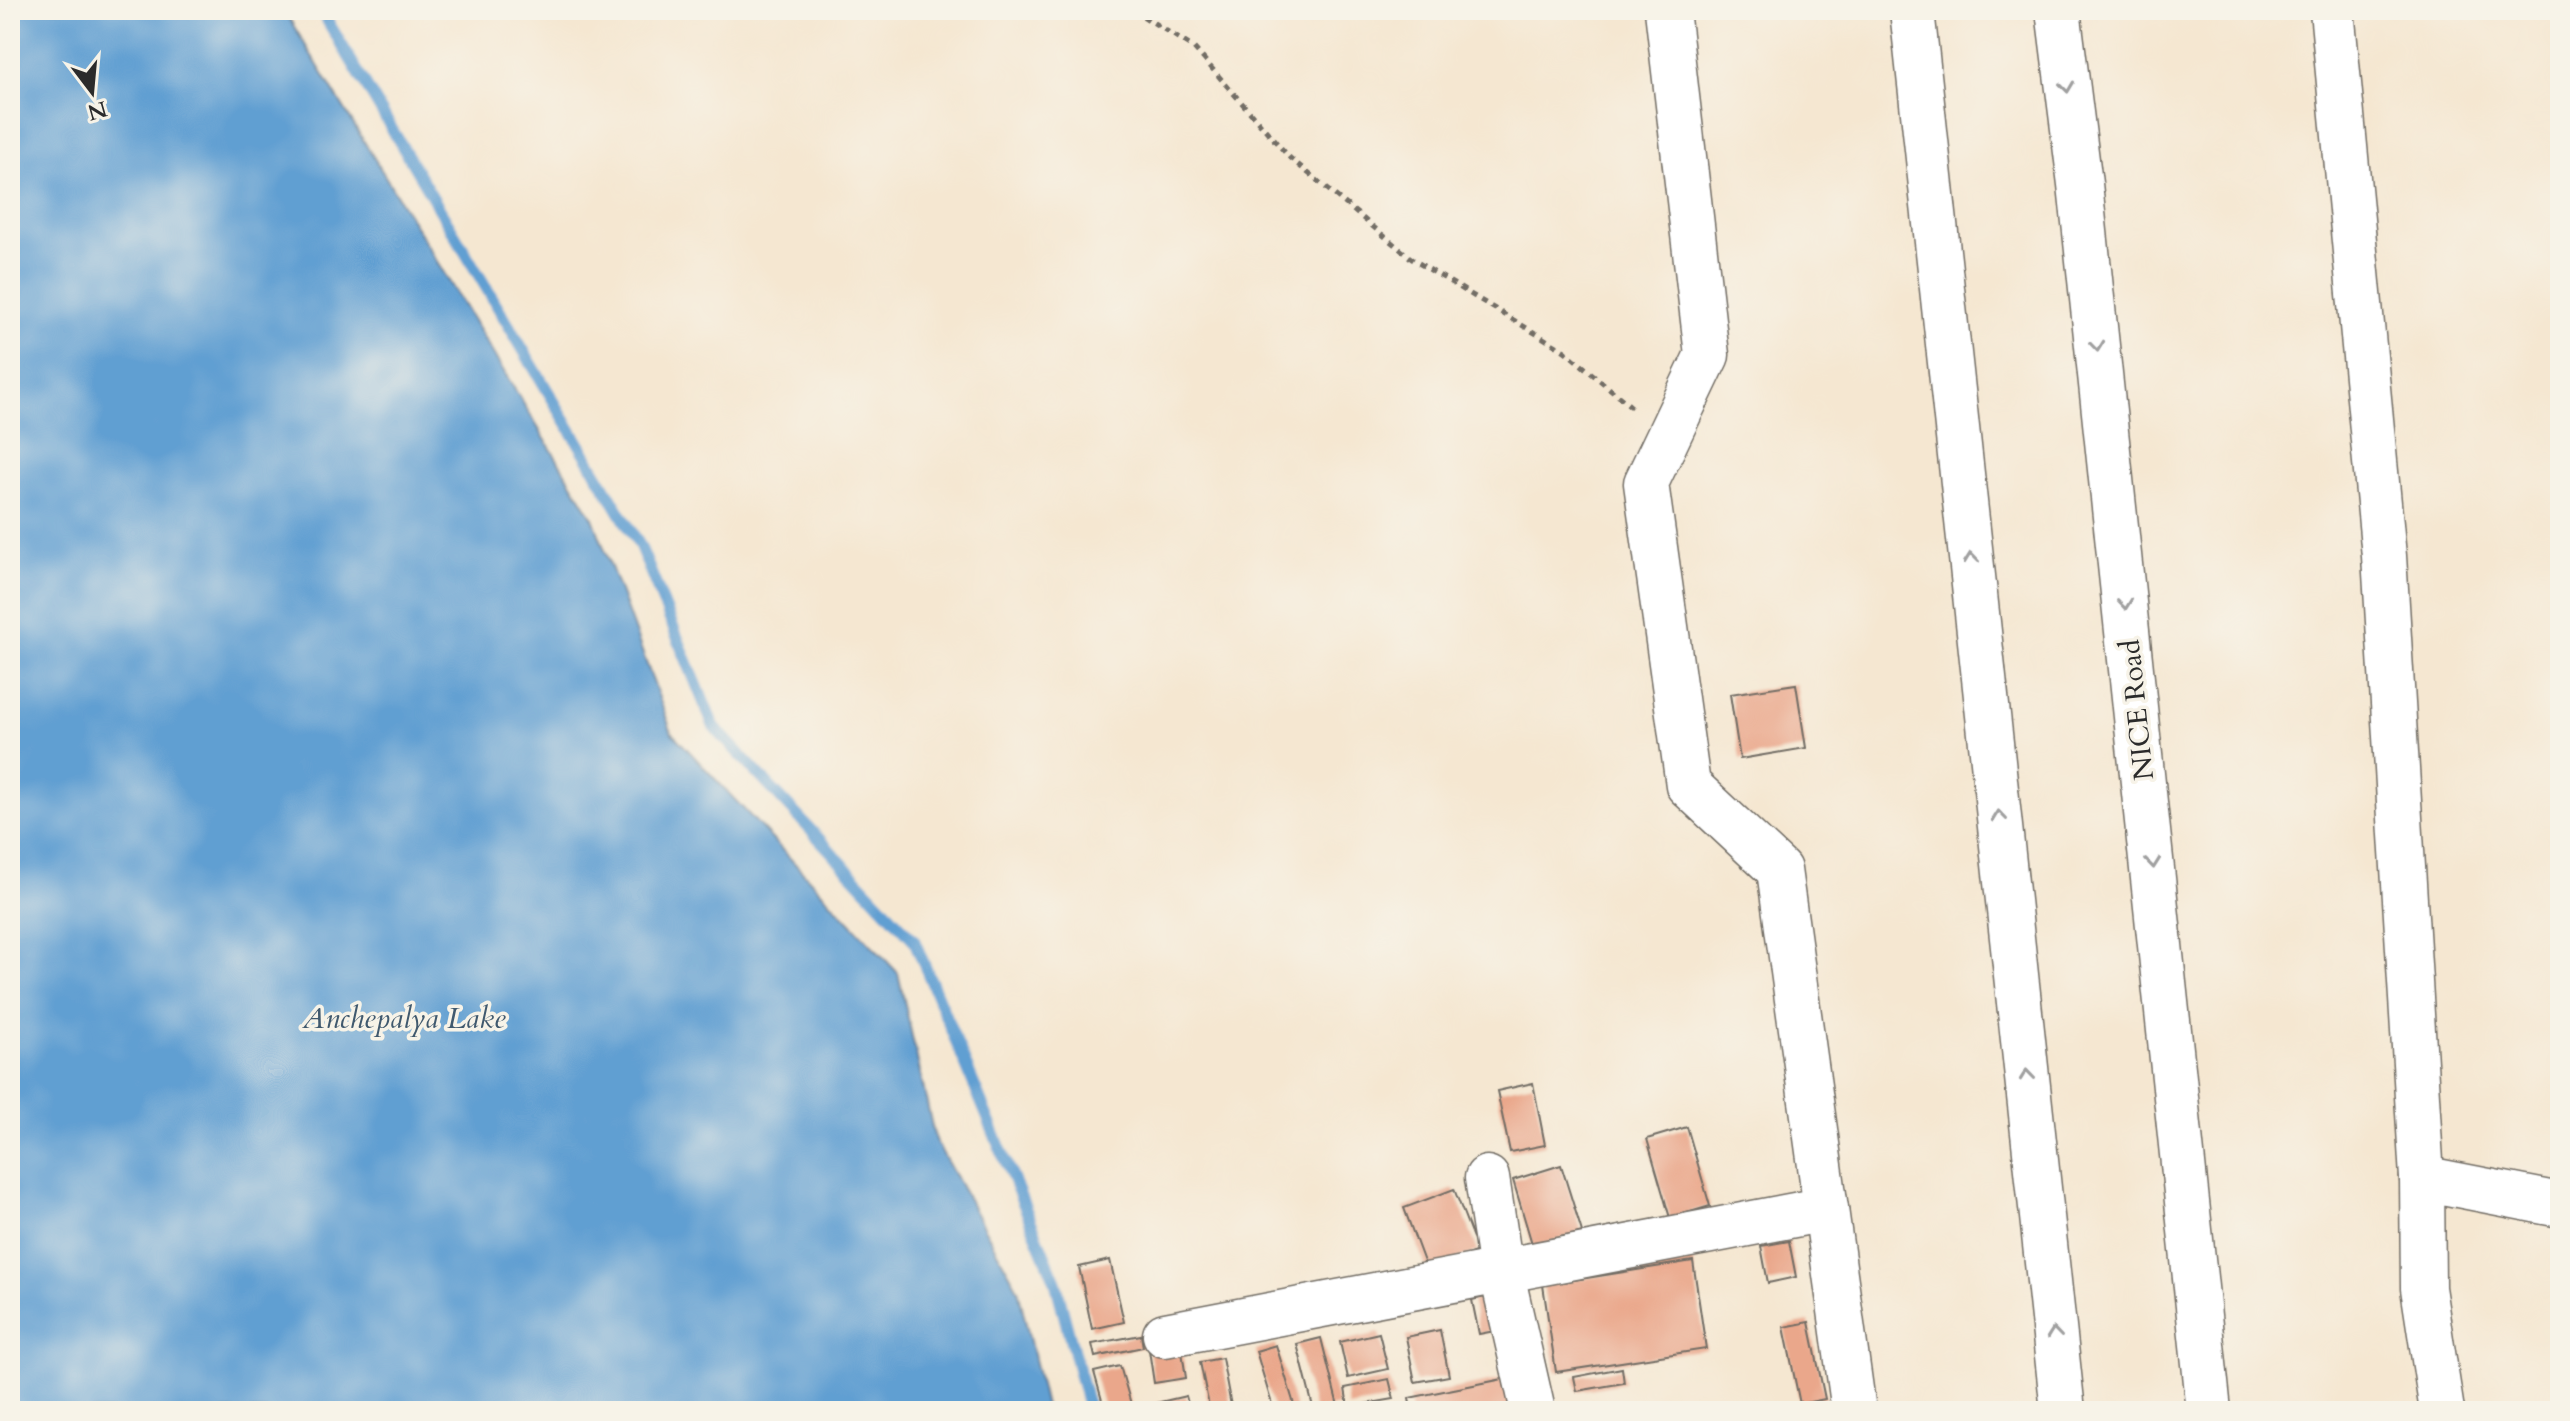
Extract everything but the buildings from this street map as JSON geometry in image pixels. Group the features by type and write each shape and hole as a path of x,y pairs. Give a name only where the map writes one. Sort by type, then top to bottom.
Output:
{"main road":[{"path":"1667,10 1707,355 1646,483 1688,785 1779,870 1854,1411"},
{"path":"1912,10 2063,1411"},
{"name":"NICE Road","path":"2058,10 2092,294 2209,1411"},
{"path":"2332,10 2384,556 2422,1178 2423,1288 2442,1411"},
{"path":"1487,1178 1501,1270 1533,1411"},
{"path":"2422,1178 2560,1205"},
{"path":"1165,1335 1826,1209"}],"path":[{"path":"1133,10 1194,48 1290,158 1412,259 1565,351 1668,438"}],"water":[{"name":"Anchepalya Lake","path":"10,10 284,10 593,518 672,733 898,973 935,1140 1018,1289 1046,1411 10,1411"}],"waterway":[{"path":"321,10 640,546 714,727 914,940 1055,1280 1089,1411"}]}
